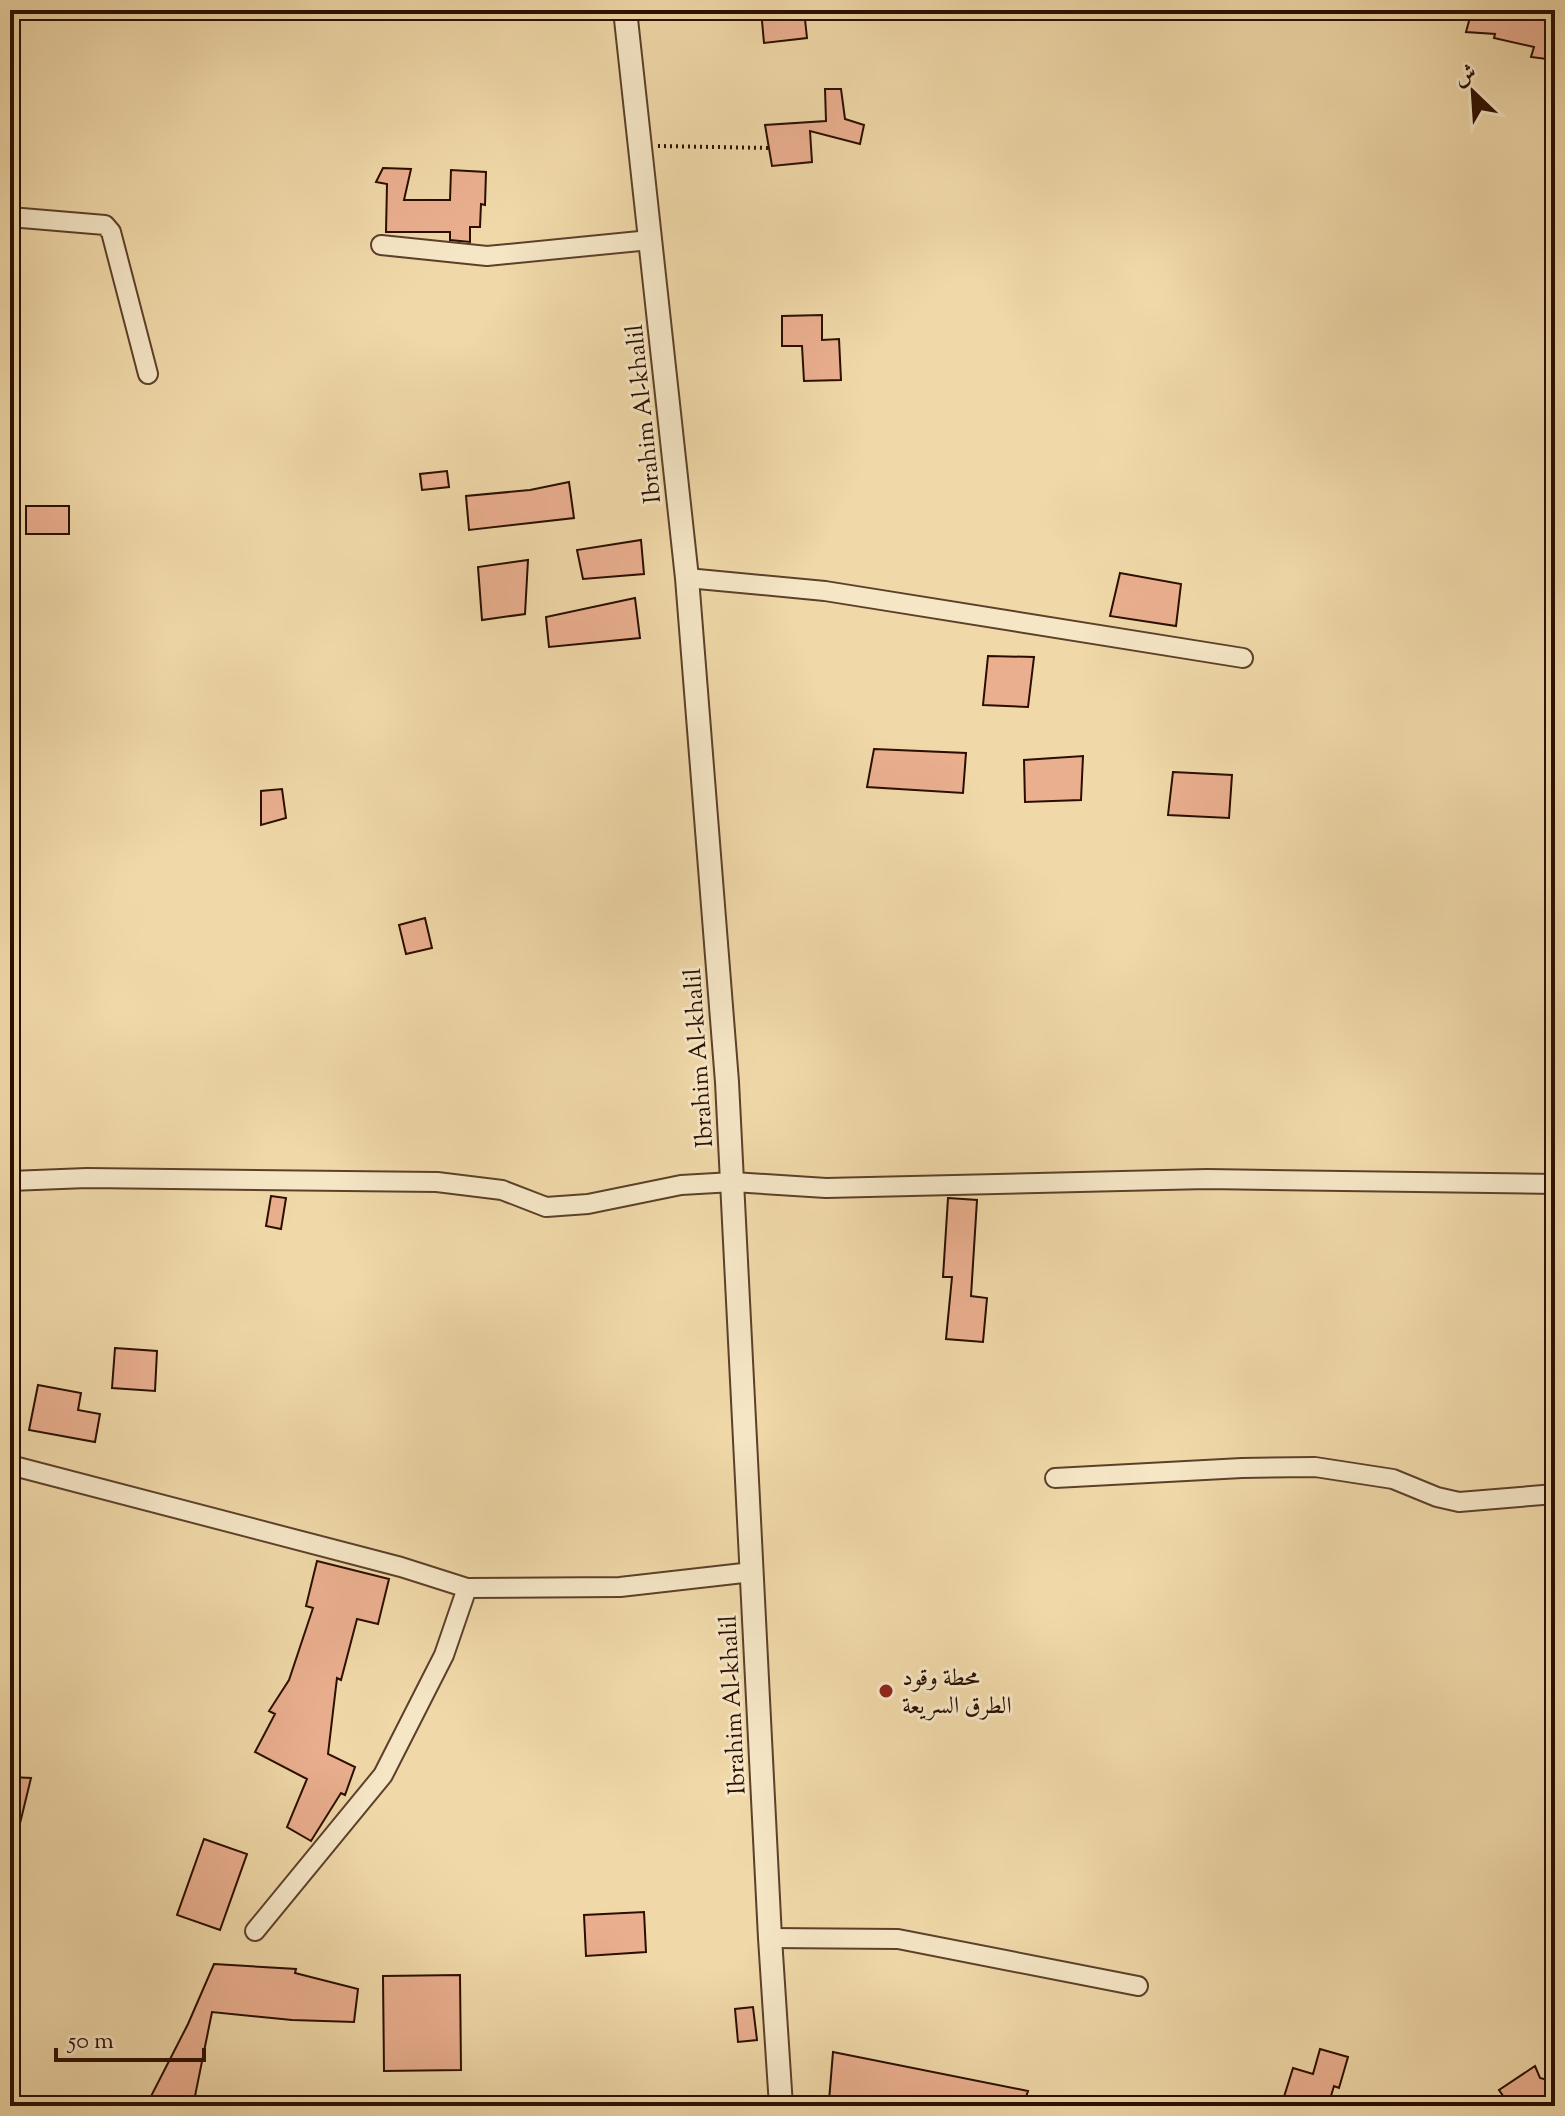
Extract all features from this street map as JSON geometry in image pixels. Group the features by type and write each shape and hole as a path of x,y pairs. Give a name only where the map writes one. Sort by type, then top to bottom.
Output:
{"street":[{"name":"Ibrahim Al-khalil","path":"625,10 687,578 733,1182 781,2106"},
{"path":"10,217 105,225 111,232 148,374"},
{"path":"381,245 487,256 650,240"},
{"path":"687,578 825,591 1243,658"},
{"path":"10,1181 87,1178 437,1182 502,1190 546,1207 588,1204 681,1185 733,1182 826,1188 1207,1179 1555,1184"},
{"path":"10,1465 401,1567 467,1588 620,1587 752,1572"},
{"path":"1055,1478 1315,1467 1393,1479 1437,1497 1459,1502 1555,1494"},
{"path":"255,1931 383,1775 444,1655 467,1588"},
{"path":"770,1938 898,1939 1138,1986"}],"path":[{"path":"640,146 769,148"}],"building":[{"path":"761,10 804,10 807,38 764,43"},
{"path":"1472,10 1555,17 1555,60 1531,57 1534,47 1494,38 1495,34 1466,32"},
{"path":"825,89 841,89 845,119 864,125 860,144 810,131 812,162 772,166 765,125 826,121"},
{"path":"383,168 411,169 404,200 450,200 451,170 486,172 485,205 481,204 480,227 470,227 470,242 450,240 450,232 386,232 387,184 376,182"},
{"path":"822,315 822,340 839,339 841,380 804,381 802,346 782,346 782,316"},
{"path":"447,471 449,487 422,490 420,474"},
{"path":"569,482 574,518 469,530 466,496 530,490"},
{"path":"26,506 69,506 69,534 26,534"},
{"path":"641,540 644,574 583,579 577,550"},
{"path":"528,560 525,614 482,620 478,567"},
{"path":"1120,573 1181,584 1176,626 1110,616"},
{"path":"635,598 640,638 549,647 546,617"},
{"path":"988,656 1034,657 1028,707 983,705"},
{"path":"874,749 966,753 963,793 867,787"},
{"path":"1083,756 1081,800 1025,802 1024,760"},
{"path":"1173,772 1232,775 1229,818 1168,815"},
{"path":"282,789 286,818 261,825 261,791"},
{"path":"425,918 432,948 406,954 399,925"},
{"path":"271,1196 286,1198 281,1229 266,1226"},
{"path":"948,1198 977,1200 971,1296 987,1298 983,1342 946,1339 952,1277 943,1277"},
{"path":"115,1348 157,1351 155,1391 112,1388"},
{"path":"38,1385 81,1393 78,1410 100,1414 95,1442 29,1430"},
{"path":"317,1561 389,1579 378,1624 357,1619 341,1680 337,1678 328,1754 355,1767 345,1795 341,1793 311,1841 287,1827 307,1779 255,1752 275,1714 269,1711 289,1680 313,1608 306,1606"},
{"path":"10,1777 31,1778 16,1840 10,1840"},
{"path":"204,1839 247,1854 220,1930 177,1915"},
{"path":"644,1912 646,1952 586,1956 584,1915"},
{"path":"214,1964 296,1969 295,1973 358,1989 354,2022 212,2012 193,2106 146,2106 188,2024"},
{"path":"460,1975 461,2070 384,2071 383,1976"},
{"path":"753,2007 757,2040 738,2042 735,2009"},
{"path":"1320,2049 1348,2057 1339,2088 1334,2086 1328,2106 1304,2106 1283,2100 1293,2068 1313,2074"},
{"path":"833,2052 1028,2091 1023,2106 861,2106 829,2101"},
{"path":"1535,2066 1540,2078 1555,2082 1555,2106 1510,2106 1499,2090"}],"place":[{"name":"محطة وقود الطرق السريعة","path":"886,1691"}]}
